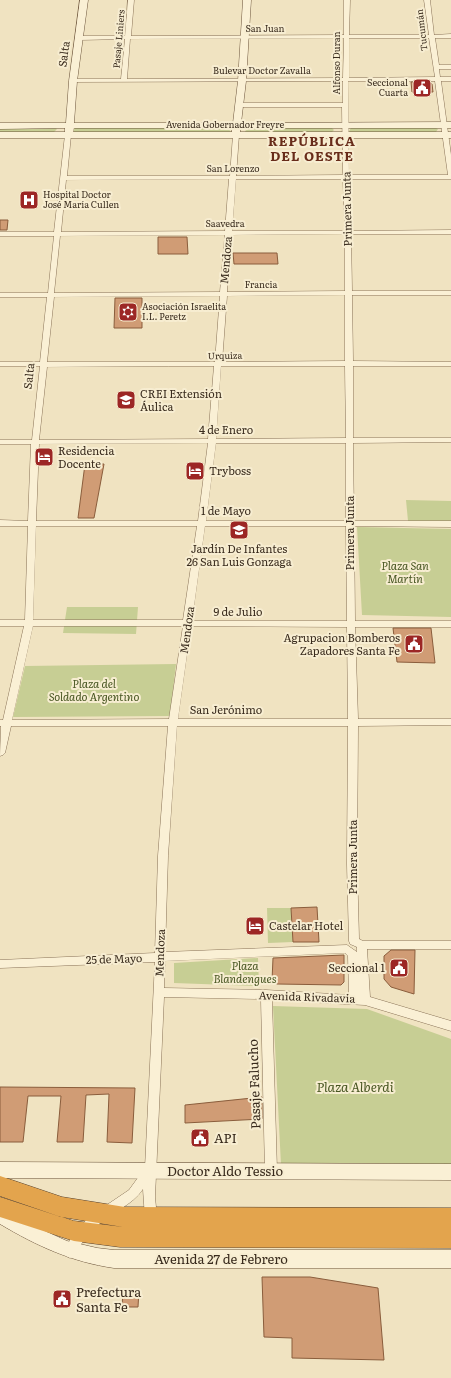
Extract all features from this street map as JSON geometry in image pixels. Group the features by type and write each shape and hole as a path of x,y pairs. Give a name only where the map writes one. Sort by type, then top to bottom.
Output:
{"highway":[{"name":"Avenida 27 de Febrero","path":"0,1186 62,1207 155,1228 451,1238"},
{"name":"Avenida 27 de Febrero","path":"0,1206 74,1231 120,1237 155,1228 451,1218"}],"main road":[{"name":"Salta","path":"68,135 73,81 84,0"},
{"name":"Mendoza","path":"236,136 242,80 247,0"},
{"name":"Avenida Gobernador Freyre","path":"0,126 447,125"},
{"name":"Avenida Gobernador Freyre","path":"0,135 448,135"},
{"name":"Doctor Aldo Tessio","path":"0,1170 451,1172"},
{"name":"Avenida 27 de Febrero","path":"0,1215 28,1232 70,1252 108,1259 451,1259"}],"street":[{"name":"Pasaje Liniers","path":"124,80 131,0"},
{"name":"Alfonso Duran","path":"345,125 346,0"},
{"name":"Tucumán","path":"427,0 437,79 447,125 451,177"},
{"name":"San Juan","path":"79,38 451,36"},
{"path":"436,67 451,67"},
{"name":"Bulevar Doctor Zavalla","path":"73,81 451,79"},
{"path":"239,105 346,105"},
{"name":"Primera Junta","path":"345,125 348,233 350,624 353,723 352,864 354,945 360,1000"},
{"name":"Salta","path":"0,753 4,723 29,623 35,443 56,235 68,135"},
{"name":"Mendoza","path":"165,1259 155,1228 148,1197 159,992 164,856 173,722 202,522 212,440 217,365 234,178 236,136"},
{"name":"San Lorenzo","path":"64,178 451,177"},
{"name":"Saavedra","path":"0,234 56,235 64,233 451,232"},
{"name":"Francia","path":"0,295 451,293"},
{"name":"Urquiza","path":"0,364 451,364"},
{"name":"4 de Enero","path":"0,442 451,440"},
{"name":"1 de Mayo","path":"0,523 350,522 451,524"},
{"name":"9 de Julio","path":"0,623 188,622 451,624"},
{"name":"San Jerónimo","path":"4,723 451,722"},
{"name":"Primera Junta","path":"354,945 353,954 360,1000"},
{"name":"25 de Mayo","path":"0,964 160,957 354,945 451,945"},
{"name":"Avenida Rivadavia","path":"159,992 183,994 266,995 360,1000 451,1026"},
{"name":"Pasaje Falucho","path":"266,995 271,1172"},
{"path":"70,1252 82,1232 102,1215 133,1194 150,1170"}],"green space":[{"path":"0,127 57,129 54,132 49,133 0,133"},
{"path":"331,127 334,130 332,132 246,133 245,131 250,128"},
{"path":"434,127 438,129 436,132 349,131 351,128"},
{"path":"75,128 228,128 231,132 75,133 73,131"},
{"path":"406,500 451,501 451,521 408,521"},
{"name":"Plaza San Martín","path":"357,527 451,529 451,617 362,615"},
{"path":"67,607 138,607 136,634 63,633"},
{"name":"Plaza del Soldado Argentino","path":"176,664 170,716 13,717 25,666"},
{"path":"267,908 291,908 293,942 268,943"},
{"name":"Plaza Blandengues","path":"258,958 259,986 174,983 174,963"},
{"name":"Plaza Alberdi","path":"273,1006 367,1009 451,1039 451,1164 281,1165"}],"building":[{"name":"Seccional Cuarta","path":"411,82 429,82 432,84 433,92 412,92"},
{"path":"0,220 8,220 7,230 0,230"},
{"path":"158,237 187,237 188,254 158,254"},
{"path":"233,253 277,253 278,264 234,264"},
{"name":"Asociación Israelita I.L. Peretz","path":"115,298 142,298 142,328 114,328"},
{"path":"85,464 104,464 94,518 78,518"},
{"name":"Agrupacion Bomberos Zapadores Santa Fe","path":"393,628 431,628 435,663 397,662"},
{"path":"317,907 319,942 293,942 291,908"},
{"name":"Seccional 1","path":"391,950 415,950 414,994 391,987 384,979 384,956"},
{"path":"344,955 344,982 341,985 277,984 272,981 273,958"},
{"path":"0,1087 135,1088 132,1143 107,1142 109,1094 86,1095 83,1142 57,1142 61,1096 28,1096 23,1142 0,1142"},
{"path":"262,1097 262,1119 185,1123 185,1105"},
{"path":"262,1277 310,1277 378,1288 384,1360 292,1358 292,1338 264,1337"},
{"path":"139,1290 138,1307 122,1307 123,1291"}],"place":[{"name":"Seccional Cuarta","path":"422,88"},
{"name":"Hospital Doctor José María Cullen","path":"29,200"},
{"name":"Asociación Israelita I.L. Peretz","path":"128,312"},
{"name":"CREI Extensión Áulica","path":"126,400"},
{"name":"Residencia Docente","path":"44,457"},
{"name":"Tryboss","path":"195,471"},
{"name":"Jardín De Infantes 26 San Luis Gonzaga","path":"239,530"},
{"name":"Agrupacion Bomberos Zapadores Santa Fe","path":"414,644"},
{"name":"Castelar Hotel","path":"255,926"},
{"name":"Seccional 1","path":"399,968"},
{"name":"API","path":"200,1138"},
{"name":"Prefectura Santa Fe","path":"62,1299"}],"district":[{"name":"REPÚBLICA DEL OESTE","path":"312,148"}]}
